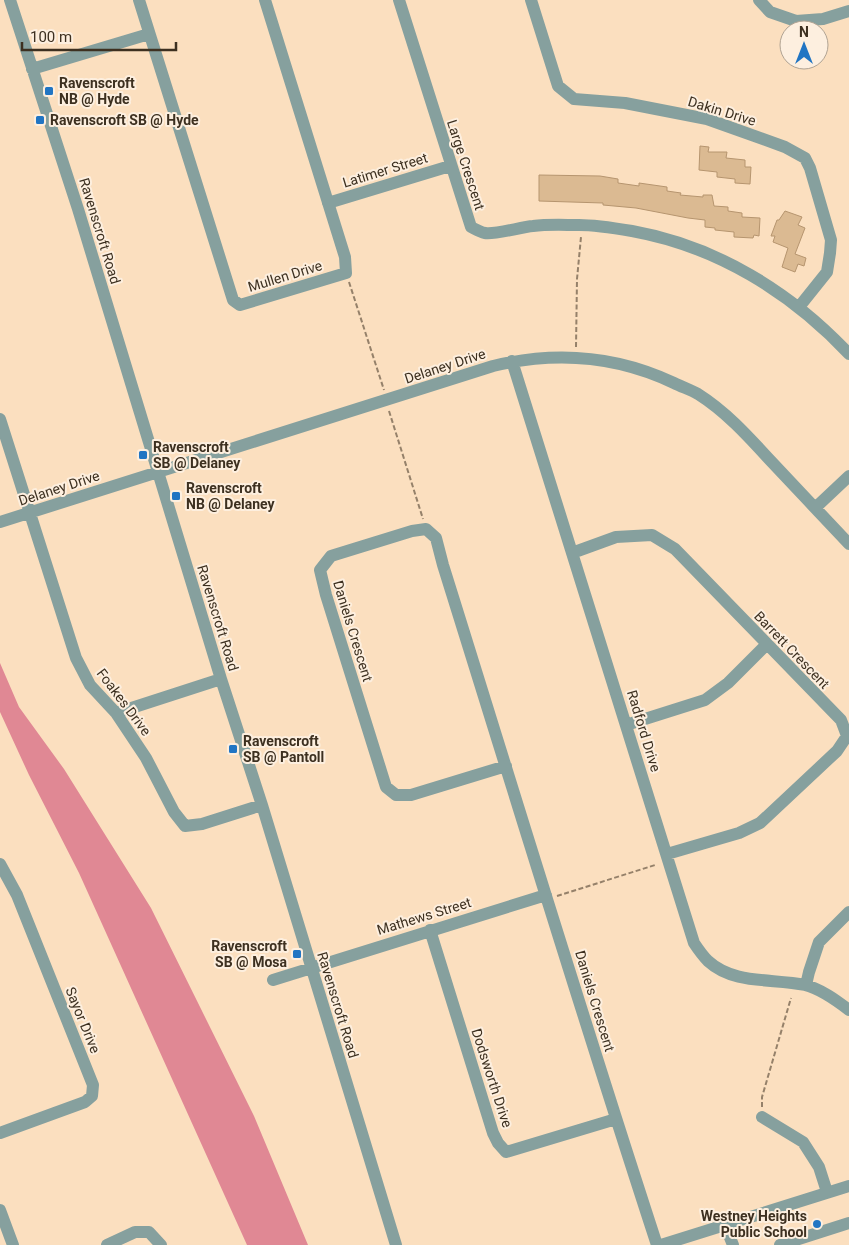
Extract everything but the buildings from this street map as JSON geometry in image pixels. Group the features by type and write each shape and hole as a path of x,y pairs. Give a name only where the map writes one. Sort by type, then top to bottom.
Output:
{"street":[{"name":"Ravenscroft Road","path":"10,0 78,209 220,679 262,805 396,1245"},
{"name":"Mullen Drive","path":"138,0 233,300 240,305 346,273 345,257 265,0"},
{"name":"Large Crescent","path":"399,0 450,166 471,227 486,233 534,226 582,225 618,228 655,235 705,252 758,278 799,307 849,354"},
{"name":"Dakin Drive","path":"531,0 558,86 574,99 625,104 707,119 785,147 805,158 810,168 831,240 827,272 799,307"},
{"path":"759,0 770,12 796,21 823,19 849,11"},
{"path":"32,69 149,34"},
{"name":"Latimer Street","path":"328,203 450,166"},
{"name":"Delaney Drive","path":"0,522 493,366 512,361 576,357 604,360 632,367 651,373 698,394 731,419 849,544"},
{"name":"Radford Drive","path":"512,361 694,943 707,961 722,971 751,979 806,985 832,997 849,1010"},
{"name":"Foakes Drive","path":"0,419 76,658 90,685 116,713 146,758 174,812 185,826 202,824 262,805"},
{"path":"815,508 849,476"},
{"name":"Daniels Crescent","path":"506,766 411,795 396,796 386,787 326,595 320,570 331,556 412,531 426,529 436,538 616,1119 657,1245"},
{"name":"Barrett Crescent","path":"572,553 616,537 652,535 675,548 841,720 847,736 837,751 760,823 739,833 666,854"},
{"path":"626,724 705,700 728,683 767,644"},
{"path":"116,713 220,679"},
{"name":"Sayor Drive","path":"0,864 17,895 93,1084 92,1096 86,1102 0,1133"},
{"name":"Mathews Street","path":"273,980 546,895"},
{"path":"806,985 818,942 849,912"},
{"name":"Dodsworth Drive","path":"430,930 493,1133 498,1143 506,1152 616,1119"},
{"path":"762,1117 804,1142 819,1167 828,1192"},
{"path":"661,1245 849,1186"},
{"path":"0,1210 13,1245"},
{"path":"780,1245 849,1223"},
{"path":"725,1225 733,1245"},
{"path":"107,1245 135,1232 149,1232 161,1245"}],"path":[{"path":"576,357 577,280 582,225"},
{"path":"546,895 555,896 655,865"},
{"path":"762,1117 762,1097 792,998"}],"shaded area":[{"path":"0,663 19,707 64,769 151,908 254,1116 308,1245 247,1245 79,873 29,775 0,712"}],"place":[{"name":"Ravenscroft NB @ Hyde","path":"49,91"},
{"name":"Ravenscroft SB @ Hyde","path":"40,120"},
{"name":"Ravenscroft SB @ Delaney","path":"143,455"},
{"name":"Ravenscroft NB @ Delaney","path":"176,496"},
{"name":"Ravenscroft SB @ Pantoll","path":"233,749"},
{"name":"Ravenscroft SB @ Mosa","path":"297,954"},
{"name":"Westney Heights Public School","path":"817,1224"}]}
